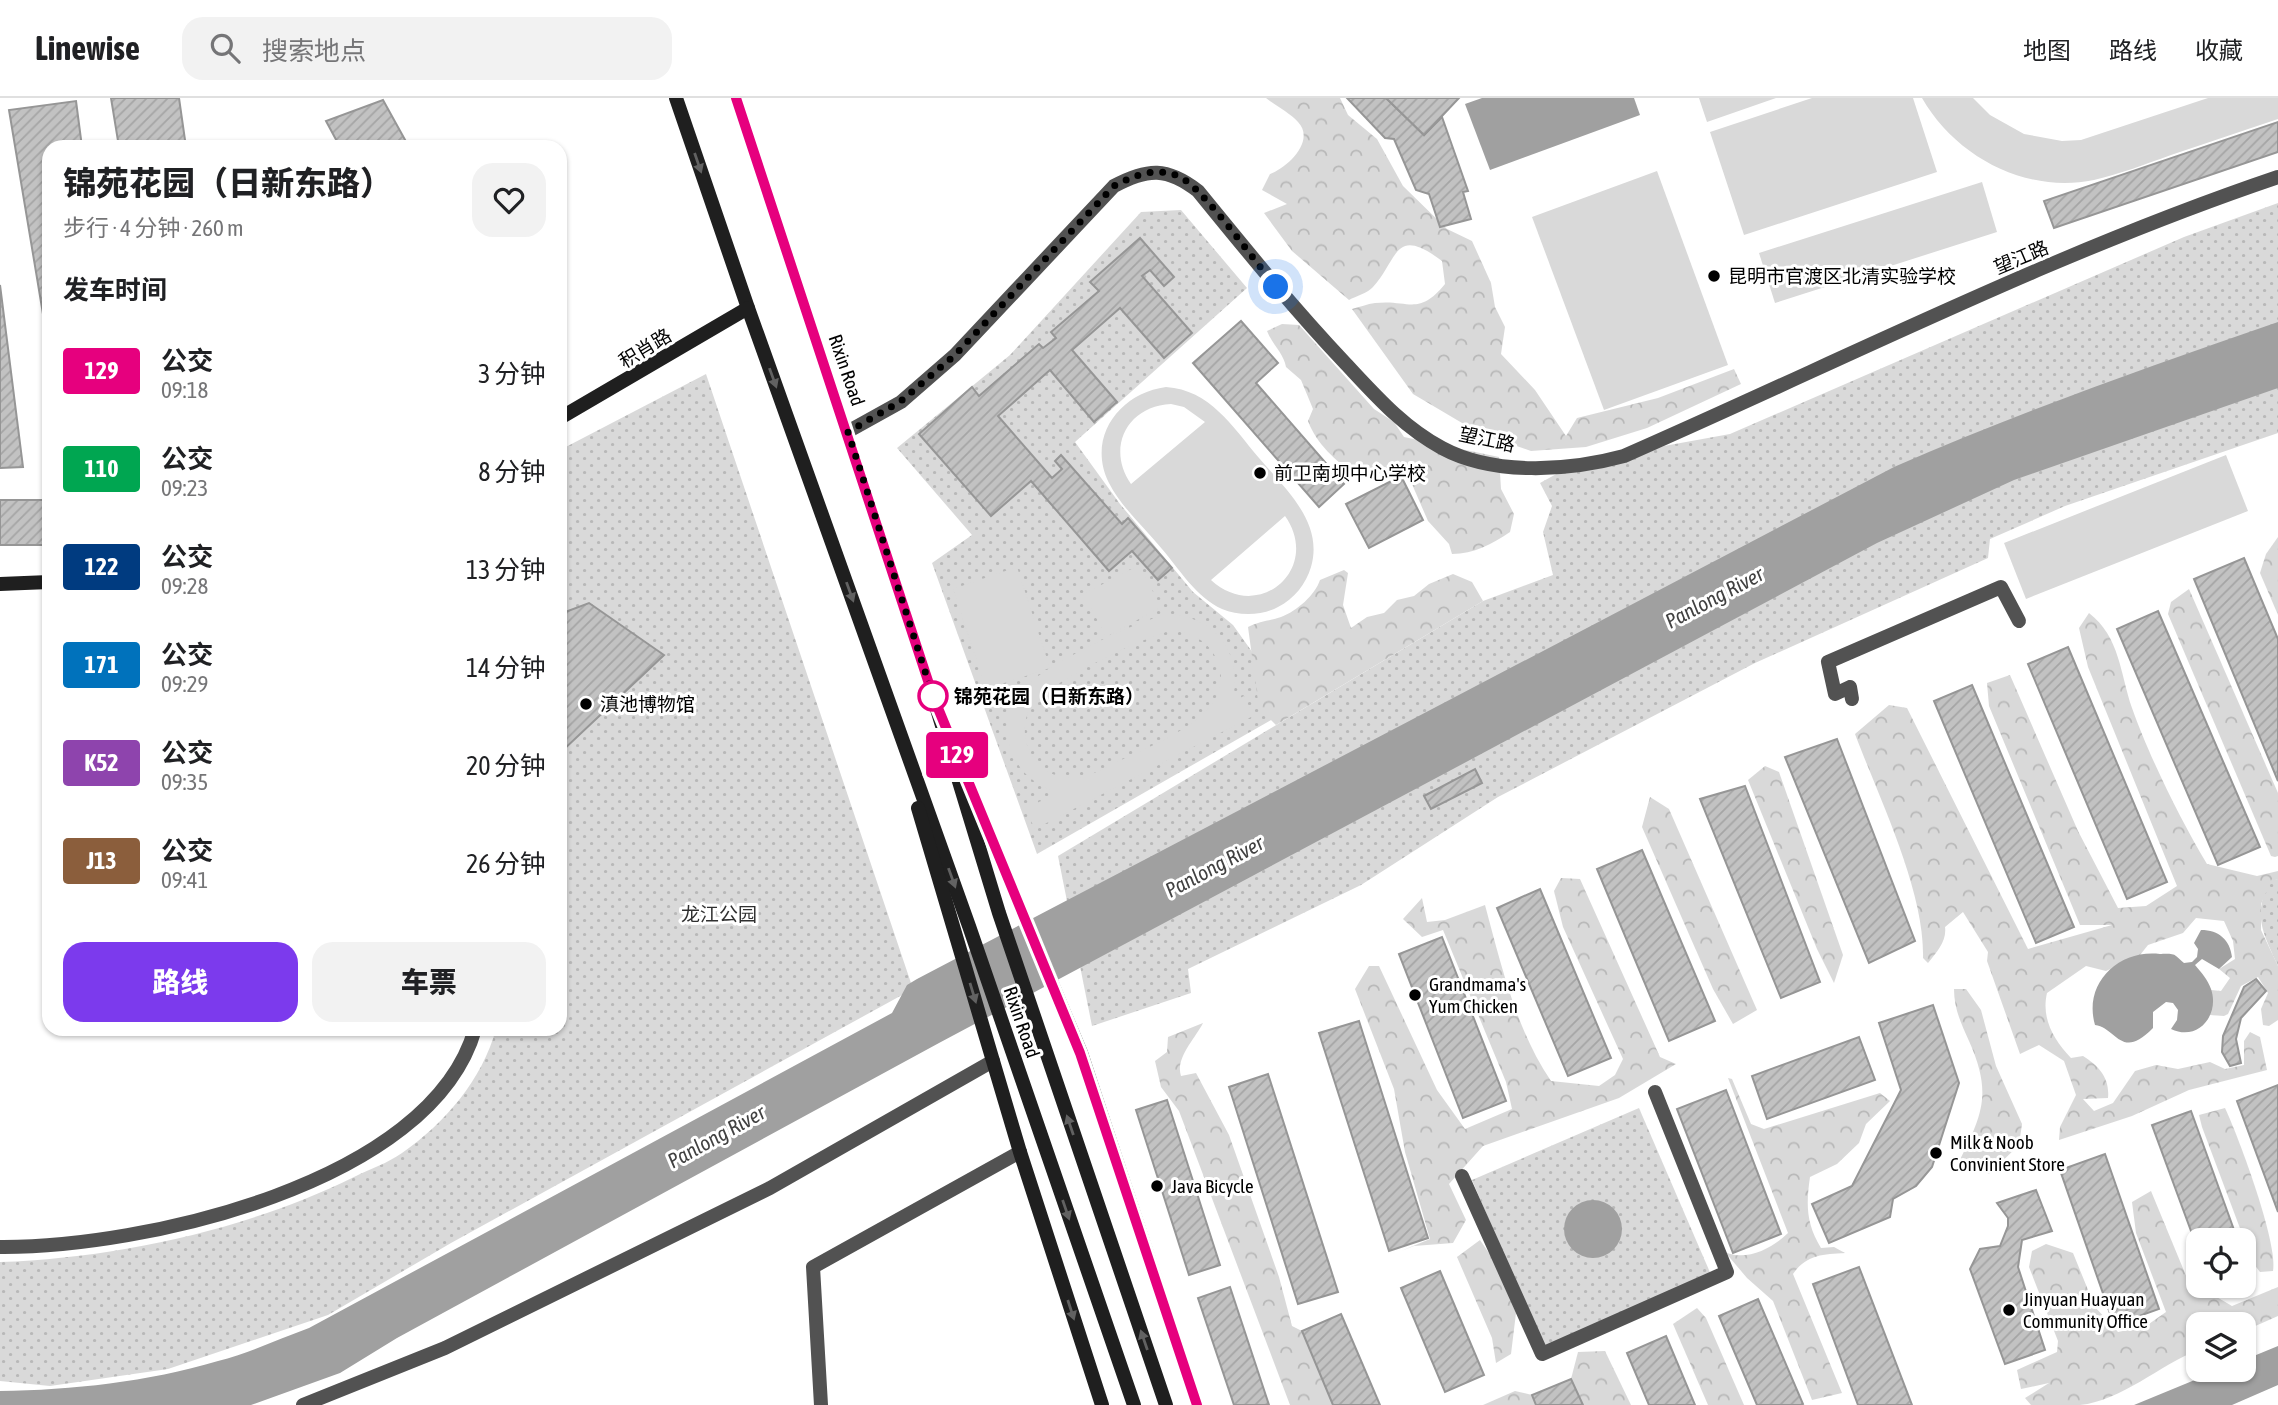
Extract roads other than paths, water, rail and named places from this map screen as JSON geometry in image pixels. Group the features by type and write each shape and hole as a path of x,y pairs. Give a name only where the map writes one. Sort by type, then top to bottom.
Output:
{"main road":[{"name":"Rixin Road","path":"676,98 748,309 969,926 1134,1405"},
{"name":"Rixin Road","path":"736,98 848,432 999,913 1166,1405"},
{"name":"积肖路","path":"567,414 748,309"},
{"path":"0,584 42,582"},
{"name":"Rixin Road","path":"871,652 1020,1152 1102,1405"},
{"name":"Rixin Road","path":"933,696 1080,1053 1197,1405"}],"street":[{"name":"望江路","path":"848,432 901,401 955,355 1114,186 1135,175 1156,172 1180,177 1198,191 1291,306 1403,423 1444,449 1481,460 1548,470 1588,466 1624,456 1957,305 2194,206 2278,177"},
{"path":"1852,699 1850,687 1835,694 1828,662 2001,587 2019,621"},
{"path":"0,1247 118,1236 219,1214 308,1184 393,1137 436,1100 467,1056 473,1036"},
{"path":"303,1405 445,1348 770,1188 993,1061"},
{"path":"1462,1176 1542,1354 1727,1272 1655,1093"},
{"path":"821,1405 813,1267 1020,1152"}],"water":[{"path":"1482,98 1634,98 1640,115 1490,170 1465,104"},
{"name":"Panlong River","path":"2278,322 2278,388 2014,480 1877,543 939,1043 397,1338 340,1373 251,1405 0,1405 0,1391 82,1387 164,1374 230,1358 309,1328 892,1013 907,985 917,979 1894,467 2037,409"},
{"path":"2201,930 2222,937 2229,946 2232,957 2219,969 2202,959 2195,965 2208,982 2213,999 2205,1024 2190,1032 2171,1029 2177,1020 2178,1010 2173,1003 2166,1002 2153,1012 2153,1028 2134,1042 2120,1040 2095,1025 2094,996 2107,972 2130,957 2145,954 2171,954 2184,963 2192,962 2197,957 2198,949 2194,943"},
{"path":"1593,1200 1609,1205 1617,1213 1622,1229 1617,1245 1609,1253 1593,1258 1577,1253 1569,1245 1564,1229 1569,1213 1577,1205"},
{"path":"2278,1346 2278,1385 2232,1405 2134,1405 2190,1382 2256,1382 2256,1355"}],"place":[{"name":"昆明市官渡区北清实验学校","path":"1714,276"},
{"name":"前卫南坝中心学校","path":"1260,473"},
{"name":"锦苑花园（日新东路）","path":"933,696"},
{"name":"滇池博物馆","path":"586,704"},
{"name":"Grandmama's Yum Chicken","path":"1415,995"},
{"name":"Milk & Noob Convinient Store","path":"1936,1153"},
{"name":"Java Bicycle","path":"1157,1186"},
{"name":"Jinyuan Huayuan Community Office","path":"2009,1310"}],"park label":[{"name":"龙江公园","path":"719,914"}]}
